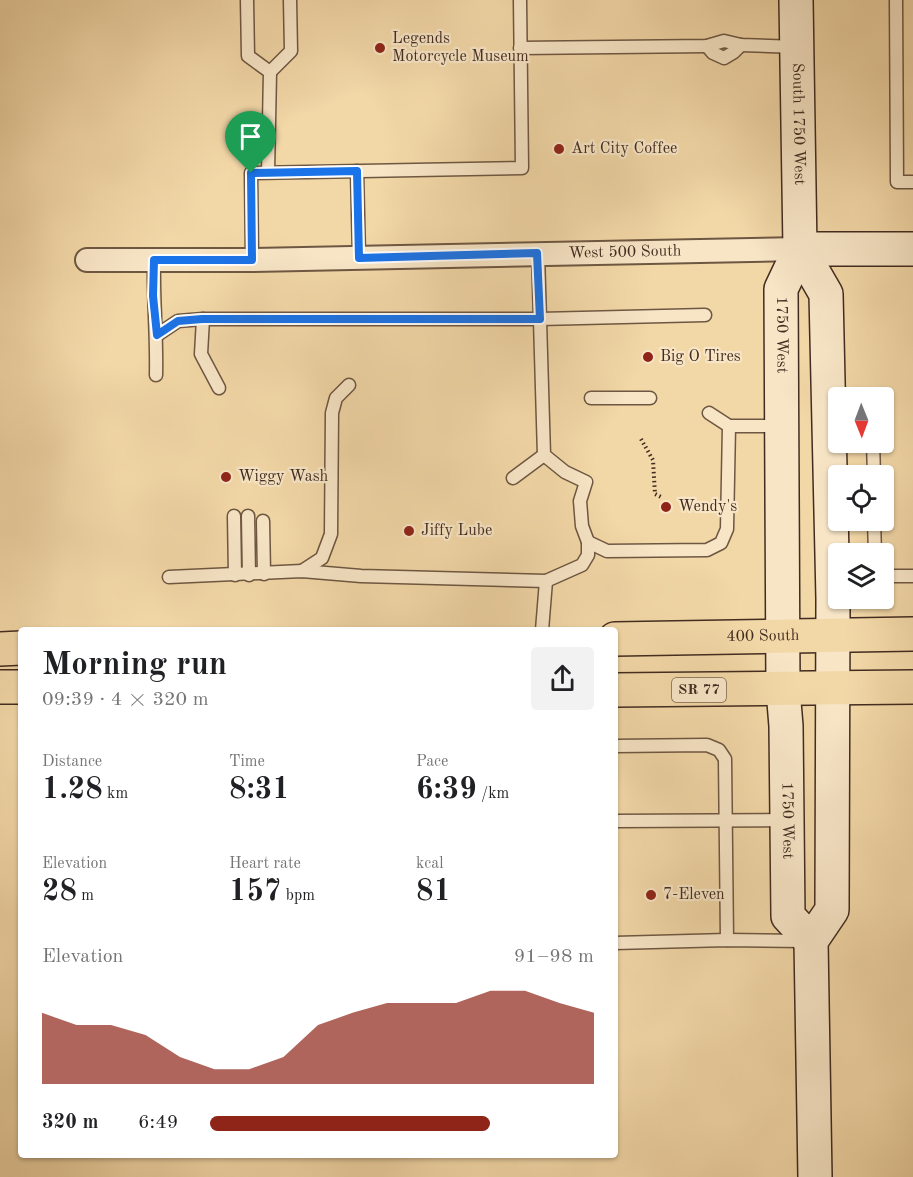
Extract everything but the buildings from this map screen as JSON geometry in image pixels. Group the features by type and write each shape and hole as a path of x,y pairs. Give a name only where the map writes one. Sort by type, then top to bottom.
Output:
{"main road":[{"name":"South 1750 West","path":"796,0 801,249"},
{"name":"West 500 South","path":"801,249 913,249"},
{"path":"801,249 826,294 832,387"},
{"name":"1750 West","path":"801,249 781,289 782,637 786,726 788,916 812,941"},
{"path":"815,1177 812,941 832,910 834,453"},
{"name":"400 South","path":"618,639 913,634"},
{"path":"0,649 18,648"},
{"path":"0,687 18,687"},
{"name":"SR 77","path":"618,690 913,687"}],"street":[{"name":"West 500 South","path":"87,260 252,260 801,249"}],"lane":[{"path":"247,0 248,56 270,72"},
{"path":"268,172 270,72 291,51 290,0"},
{"path":"252,260 251,173 522,168 520,0"},
{"path":"896,0 897,182 913,182"},
{"path":"520,48 707,46 724,41 741,45 797,47"},
{"path":"357,171 359,258"},
{"path":"170,577 302,572 361,576 546,581 582,565 588,555 588,542 582,526 580,501 586,482 565,472 544,455 537,253"},
{"path":"154,260 156,375"},
{"path":"157,335 178,321 202,319 540,319 705,315"},
{"path":"202,319 201,354 219,388"},
{"path":"302,572 322,558 331,534 332,413 336,398 349,385"},
{"path":"591,398 650,398"},
{"path":"708,413 729,426 781,426"},
{"path":"588,542 608,551 707,550 721,543 727,529 729,426"},
{"path":"513,478 544,455"},
{"path":"234,516 235,575"},
{"path":"248,516 249,575"},
{"path":"263,521 264,574"},
{"path":"894,576 913,576"},
{"path":"542,627 546,581"},
{"path":"618,746 707,745 719,750 725,759 728,940"},
{"path":"618,821 787,820"},
{"path":"618,943 728,940 812,941"}],"path":[{"path":"641,439 653,460 655,494 663,498"}],"place":[{"name":"Legends Motorcycle Museum","path":"380,48"},
{"name":"Art City Coffee","path":"559,149"},
{"name":"Big O Tires","path":"648,357"},
{"name":"Wiggy Wash","path":"226,477"},
{"name":"Wendy's","path":"666,507"},
{"name":"Jiffy Lube","path":"409,531"},
{"name":"7-Eleven","path":"651,895"}],"route":[{"path":"357,171 359,258 537,253 540,319 202,319 178,321 157,335 153,296 154,260 252,260 251,173 357,171"}]}
